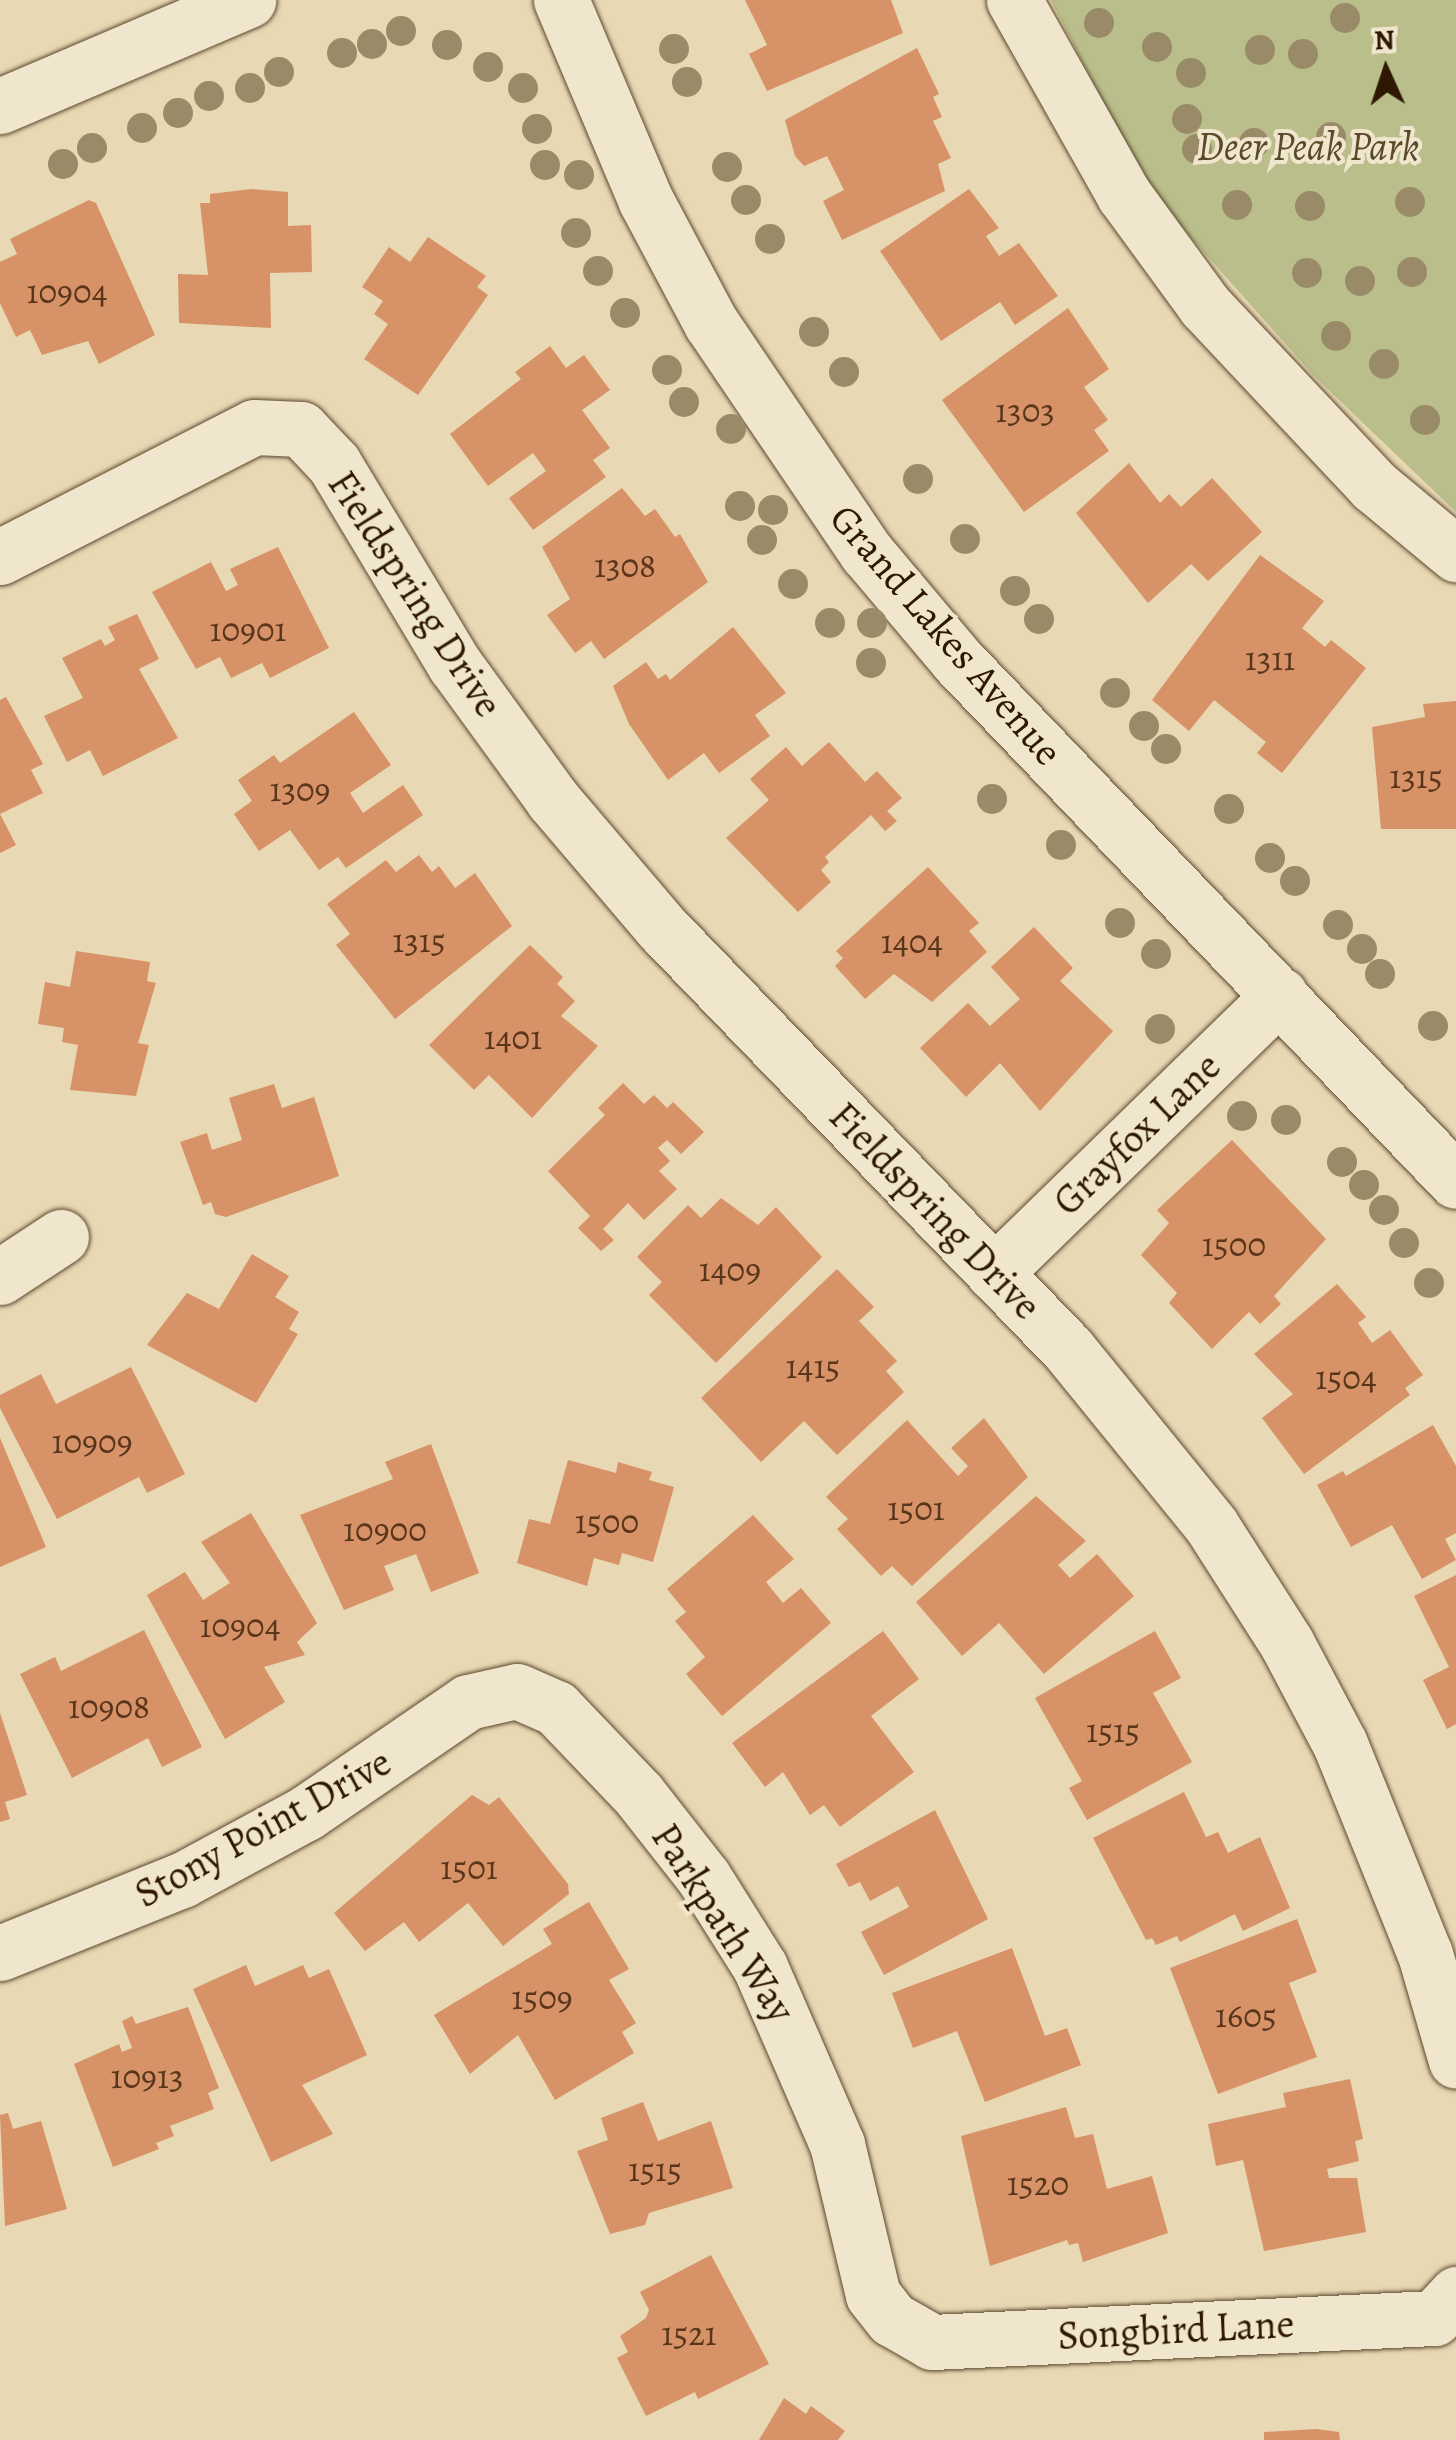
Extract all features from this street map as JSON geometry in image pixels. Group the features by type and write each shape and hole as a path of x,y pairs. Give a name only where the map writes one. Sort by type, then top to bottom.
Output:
{"street":[{"path":"0,106 248,0"},
{"name":"Grand Lakes Avenue","path":"561,0 646,200 711,324 797,457 956,660 1456,1181"},
{"path":"1014,0 1124,195 1205,306 1360,472 1456,554"},
{"name":"Fieldspring Drive","path":"0,557 254,426 302,429 334,464 455,665 554,800 661,927 994,1273 1142,1434 1287,1644 1386,1848 1456,2061"},
{"name":"Grayfox Lane","path":"994,1273 1280,995"},
{"path":"0,1277 61,1237"},
{"name":"Stony Point Drive","path":"0,1953 182,1880 306,1814 468,1702 517,1691"},
{"name":"Parkpath Way","path":"517,1691 556,1708 639,1795 704,1878 760,1967 838,2144 873,2295 892,2318"},
{"name":"Songbird Lane","path":"892,2318 932,2342 1434,2318 1456,2294"}],"green space":[{"name":"Deer Peak Park","path":"1051,0 1456,0 1456,512 1314,376 1146,187"}],"building":[{"path":"745,0 891,0 903,33 767,91 749,54 767,45"},
{"path":"917,48 939,94 933,97 942,117 933,121 951,158 938,164 945,191 842,240 823,201 844,190 827,156 804,166 795,156 785,120"},
{"path":"251,189 288,192 288,226 311,225 312,272 270,273 271,328 179,323 178,274 208,275 200,203 210,203 210,194"},
{"path":"969,189 999,228 986,236 999,256 1019,243 1058,296 1015,325 1000,302 941,341 880,251"},
{"path":"89,200 96,203 155,335 99,364 88,341 42,355 30,330 16,337 0,303 0,262 17,254 10,239"},
{"path":"428,237 486,276 477,287 488,295 418,395 364,359 388,324 374,314 383,301 362,287 389,247 410,262"},
{"path":"1068,308 1109,369 1084,387 1108,420 1094,430 1109,451 1024,512 942,400"},
{"path":"550,346 566,368 584,355 610,390 582,410 610,448 593,460 606,477 533,530 509,498 546,471 533,453 488,486 450,434 521,379 515,372"},
{"path":"1129,463 1160,503 1169,494 1181,507 1212,478 1262,532 1208,581 1191,564 1148,603 1076,513"},
{"path":"622,488 645,516 655,509 675,537 680,534 708,582 604,659 591,641 575,653 547,615 570,599 542,547"},
{"path":"278,547 329,648 270,678 262,663 231,678 220,657 196,669 152,592 211,562 226,591 238,585 230,569"},
{"path":"1260,555 1324,601 1302,628 1325,647 1331,640 1366,668 1282,773 1257,753 1266,742 1214,700 1189,731 1152,700"},
{"path":"137,614 159,659 139,669 178,738 103,776 90,750 67,762 44,716 83,698 62,658 101,639 105,646 115,640 108,627"},
{"path":"733,627 786,693 755,715 770,736 719,773 704,753 668,780 629,724 613,686 646,662 658,679 666,674 670,680"},
{"path":"6,697 43,764 31,770 43,793 0,814 0,700"},
{"path":"1456,701 1456,829 1381,829 1372,727 1425,717 1423,704"},
{"path":"354,712 391,765 350,793 363,813 403,785 423,815 346,868 338,857 319,870 290,830 259,851 234,814 252,801 238,780 274,755 280,763"},
{"path":"829,742 865,782 877,771 902,798 887,811 897,821 885,831 871,815 825,857 829,862 821,870 831,882 798,912 726,838 769,800 750,779 786,747 802,766"},
{"path":"0,814 16,845 0,853"},
{"path":"419,855 432,872 439,866 455,888 475,873 512,926 395,1019 336,945 350,934 327,904 386,860 396,872"},
{"path":"928,867 979,923 969,931 987,952 932,1002 894,974 865,999 835,966 843,958 836,951"},
{"path":"1034,927 1073,968 1060,981 1113,1031 1040,1111 1000,1063 966,1097 920,1048 968,1003 990,1026 1020,999 991,967"},
{"path":"530,945 563,977 557,984 575,1001 561,1016 598,1046 532,1118 489,1075 474,1090 429,1045"},
{"path":"76,951 150,962 147,981 156,983 138,1043 149,1045 136,1096 70,1090 78,1045 62,1042 64,1028 38,1024 45,982 70,987"},
{"path":"623,1083 644,1104 654,1095 667,1108 673,1102 704,1132 681,1154 667,1140 658,1148 670,1161 659,1171 677,1189 644,1220 628,1203 603,1229 614,1240 601,1251 578,1228 590,1216 548,1171 605,1115 598,1108"},
{"path":"274,1084 282,1108 314,1097 339,1176 226,1217 215,1214 211,1202 203,1205 180,1142 207,1133 212,1150 242,1140 229,1098"},
{"path":"1232,1140 1326,1239 1274,1296 1281,1304 1260,1324 1249,1312 1212,1349 1169,1303 1177,1293 1141,1255 1169,1223 1157,1210"},
{"path":"721,1198 758,1225 776,1207 822,1257 716,1363 649,1295 662,1282 637,1257 688,1205 701,1218"},
{"path":"252,1254 289,1276 275,1297 299,1312 289,1329 298,1334 256,1403 147,1345 187,1293 219,1309"},
{"path":"837,1269 874,1307 859,1321 897,1361 886,1371 904,1392 837,1455 804,1421 761,1462 701,1398"},
{"path":"1337,1284 1366,1317 1358,1323 1372,1343 1390,1330 1423,1375 1405,1388 1410,1395 1304,1474 1262,1418 1293,1394 1254,1354"},
{"path":"131,1367 185,1474 147,1493 139,1477 57,1519 0,1408 0,1395 41,1374 56,1404"},
{"path":"984,1418 1028,1477 912,1586 892,1566 881,1576 837,1529 848,1519 826,1497 907,1420 958,1476 968,1466 951,1448"},
{"path":"1433,1425 1456,1466 1456,1533 1445,1539 1456,1560 1422,1579 1392,1525 1351,1547 1317,1485 1343,1471 1346,1476"},
{"path":"0,1438 46,1547 0,1567"},
{"path":"431,1444 479,1573 431,1592 416,1554 384,1566 394,1590 344,1610 300,1515 393,1479 385,1462"},
{"path":"568,1460 616,1473 618,1462 652,1472 649,1480 674,1487 653,1562 622,1553 619,1565 594,1558 587,1586 517,1563 529,1519 550,1524"},
{"path":"1036,1496 1086,1541 1058,1565 1070,1578 1097,1554 1134,1596 1044,1674 999,1623 962,1656 916,1602"},
{"path":"251,1513 317,1623 297,1642 305,1655 264,1667 285,1702 225,1739 147,1595 185,1572 203,1600 230,1583 201,1542"},
{"path":"753,1515 794,1559 766,1582 783,1603 801,1588 831,1623 722,1716 686,1674 705,1657 675,1621 686,1612 667,1589"},
{"path":"1456,1575 1456,1724 1447,1729 1423,1680 1449,1667 1414,1596"},
{"path":"144,1630 202,1747 162,1767 148,1738 72,1778 20,1674 55,1657 61,1671"},
{"path":"883,1631 919,1679 871,1716 914,1772 840,1827 824,1805 810,1815 783,1772 765,1787 732,1743"},
{"path":"1155,1631 1181,1678 1153,1693 1192,1762 1087,1820 1069,1788 1082,1781 1035,1698"},
{"path":"0,1713 27,1795 5,1802 10,1819 0,1822"},
{"path":"1184,1792 1206,1837 1218,1832 1228,1853 1260,1837 1290,1908 1243,1931 1235,1914 1180,1942 1177,1936 1156,1945 1152,1938 1146,1940 1093,1838"},
{"path":"472,1795 489,1805 499,1797 568,1884 569,1894 503,1946 468,1903 419,1942 404,1922 365,1951 334,1913"},
{"path":"935,1810 988,1919 884,1975 861,1932 909,1907 898,1886 870,1901 860,1882 849,1887 836,1864"},
{"path":"589,1902 629,1969 609,1980 636,2023 622,2032 634,2053 555,2100 518,2035 470,2074 434,2015 552,1944 543,1929"},
{"path":"1297,1919 1317,1972 1289,1983 1317,2057 1218,2094 1170,1968"},
{"path":"1012,1948 1045,2036 1067,2028 1081,2065 985,2102 957,2031 913,2048 892,1993"},
{"path":"246,1965 255,1986 303,1965 309,1978 329,1969 367,2055 302,2085 333,2134 271,2162 193,1989"},
{"path":"188,2007 219,2088 208,2093 214,2109 170,2126 174,2136 156,2143 159,2149 113,2167 74,2064 119,2044 122,2052 132,2048 122,2021 132,2016 136,2024"},
{"path":"1350,2079 1363,2139 1355,2141 1359,2161 1327,2169 1329,2178 1357,2178 1366,2232 1264,2251 1243,2160 1216,2166 1208,2124 1286,2107 1283,2093"},
{"path":"643,2102 658,2141 711,2121 733,2188 649,2213 645,2225 610,2234 577,2151 608,2140 601,2118"},
{"path":"1066,2107 1075,2138 1093,2134 1107,2189 1152,2176 1168,2233 1083,2262 1078,2243 1069,2245 1067,2240 990,2266 961,2136"},
{"path":"8,2113 13,2129 41,2121 67,2209 5,2226 0,2115"},
{"path":"711,2255 769,2364 698,2399 695,2392 646,2416 617,2358 628,2352 620,2336 646,2318 649,2310 640,2292"},
{"path":"784,2398 806,2414 811,2406 845,2431 838,2440 759,2440"},
{"path":"1264,2432 1339,2432 1340,2440 1264,2440"}]}
